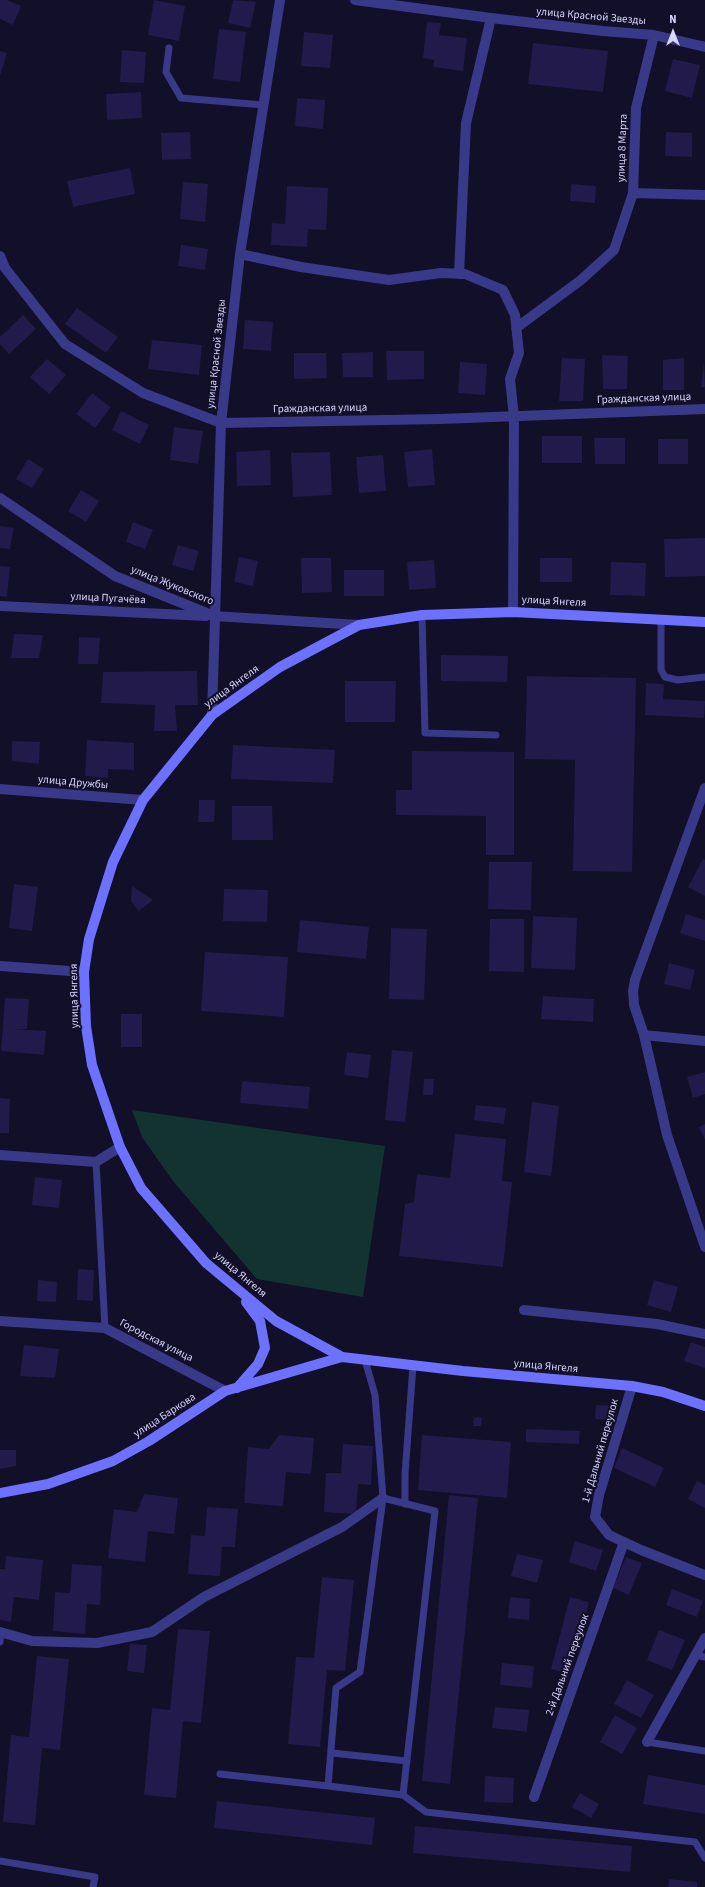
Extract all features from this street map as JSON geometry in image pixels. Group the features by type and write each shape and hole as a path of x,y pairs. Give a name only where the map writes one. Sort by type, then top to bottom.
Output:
{"street":[{"name":"улица Красной Звезды","path":"212,715 221,423 240,254 280,0"},
{"name":"улица Красной Звезды","path":"355,0 603,31 654,34 705,47"},
{"path":"459,274 466,122 491,18"},
{"name":"улица 8 Марта","path":"654,34 636,108 633,193 705,195"},
{"path":"516,328 581,280 614,250 633,193"},
{"path":"240,254 301,267 389,280 441,274 466,274 503,290 516,315 518,353 510,379 514,416 513,612"},
{"name":"Гражданская улица","path":"0,256 5,268 65,344 143,393 221,423 514,416 705,409"},
{"name":"улица Жуковского","path":"0,498 115,576 214,616 359,625"},
{"name":"улица Пугачёва","path":"0,606 214,616"},
{"name":"улица Янгеля","path":"705,622 513,612 422,615 359,625 280,667 212,715 143,800 113,862 89,939 84,972 86,1026 92,1065 120,1147 145,1193 206,1263 239,1292 276,1321 342,1357 413,1366 632,1386 663,1392 705,1406"},
{"path":"705,788 635,980 633,991 634,1005 644,1036 667,1135 705,1247"},
{"name":"улица Дружбы","path":"0,789 143,800"},
{"path":"0,966 84,972"},
{"path":"644,1036 705,1041"},
{"path":"0,1155 96,1162 120,1147"},
{"path":"237,1388 258,1364 265,1348 260,1321 239,1292"},
{"path":"524,1310 657,1324 705,1334"},
{"name":"Городская улица","path":"0,1321 105,1328 225,1391"},
{"name":"улица Баркова","path":"0,1493 48,1484 113,1462 149,1441 225,1391 342,1357"},
{"name":"1-й Дальний переулок","path":"632,1386 599,1495 595,1517 608,1535 705,1575"},
{"path":"0,1635 32,1641 97,1643 152,1632 204,1597 342,1527 383,1498"},
{"name":"2-й Дальний переулок","path":"534,1797 624,1542"},
{"path":"647,1742 700,1656 705,1638"}],"lane":[{"path":"169,48 166,72 180,98 263,105"},
{"path":"422,615 425,733 496,735"},
{"path":"661,620 662,670 665,677 678,680 705,677"},
{"path":"96,1162 105,1328"},
{"path":"328,1786 332,1753 336,1688 360,1672 383,1498 375,1395 365,1360"},
{"path":"405,1504 413,1366"},
{"path":"383,1498 435,1511 402,1795"},
{"path":"647,1742 705,1751"},
{"path":"332,1753 406,1761"},
{"path":"220,1774 402,1795 426,1812 695,1842 705,1858"},
{"path":"0,1861 95,1877 94,1887"}],"green space":[{"path":"132,1110 385,1146 363,1297 257,1279 173,1181 142,1137"}],"building":[{"path":"0,0 7,0 21,6 13,25 0,19"},
{"path":"154,0 185,6 179,41 148,35"},
{"path":"233,0 256,2 250,28 228,23"},
{"path":"427,22 441,23 439,35 467,38 463,71 433,67 434,60 423,58"},
{"path":"219,29 246,32 240,82 213,79"},
{"path":"304,32 333,35 330,68 301,66"},
{"path":"533,43 608,51 603,92 528,84"},
{"path":"122,50 146,52 144,83 120,82"},
{"path":"0,51 7,53 0,76"},
{"path":"673,59 700,65 692,98 665,91"},
{"path":"141,92 142,118 107,120 106,94"},
{"path":"297,98 325,100 323,129 295,126"},
{"path":"190,132 191,159 162,160 161,133"},
{"path":"666,132 692,133 692,157 665,156"},
{"path":"130,168 135,194 73,207 67,181"},
{"path":"183,182 208,184 205,222 180,219"},
{"path":"571,184 596,186 595,203 570,201"},
{"path":"287,186 328,188 326,230 308,229 307,247 271,245 272,223 285,224"},
{"path":"181,245 208,249 205,270 178,266"},
{"path":"77,308 118,337 106,353 65,324"},
{"path":"23,315 36,329 9,354 0,344 0,337"},
{"path":"245,320 273,322 271,351 243,349"},
{"path":"152,340 202,345 199,375 148,369"},
{"path":"386,351 424,351 424,379 387,380"},
{"path":"373,352 373,377 343,377 342,353"},
{"path":"294,353 326,353 327,378 294,379"},
{"path":"602,355 628,356 627,389 603,389"},
{"path":"562,358 585,359 583,401 559,401"},
{"path":"684,358 684,390 663,390 663,360"},
{"path":"47,359 66,375 49,394 30,377"},
{"path":"460,362 487,364 485,395 458,393"},
{"path":"704,362 705,387 701,387"},
{"path":"92,393 111,407 95,428 76,414"},
{"path":"121,411 149,425 140,444 112,430"},
{"path":"174,427 203,431 198,464 170,460"},
{"path":"542,436 582,436 582,463 542,463"},
{"path":"594,438 625,438 625,464 595,464"},
{"path":"658,439 688,439 688,464 658,464"},
{"path":"432,449 435,485 408,487 404,452"},
{"path":"270,450 271,485 237,486 236,452"},
{"path":"330,452 332,495 293,497 291,453"},
{"path":"383,455 386,491 359,493 356,457"},
{"path":"28,459 44,469 32,488 16,479"},
{"path":"81,490 99,501 86,522 68,511"},
{"path":"133,522 153,530 145,549 126,542"},
{"path":"0,526 14,528 10,549 0,548"},
{"path":"705,538 705,576 665,577 664,539"},
{"path":"178,545 199,551 193,571 172,565"},
{"path":"239,557 258,561 253,586 234,582"},
{"path":"301,558 331,558 332,592 302,593"},
{"path":"540,558 572,558 572,582 540,582"},
{"path":"434,560 436,588 409,590 407,562"},
{"path":"611,562 646,563 645,596 610,595"},
{"path":"0,566 10,567 7,597 0,596"},
{"path":"344,570 384,570 384,596 344,596"},
{"path":"14,634 43,635 39,658 11,658"},
{"path":"79,637 100,638 98,664 78,664"},
{"path":"441,655 508,656 507,682 441,681"},
{"path":"197,671 198,705 175,705 177,731 154,731 155,705 101,703 103,672"},
{"path":"527,676 636,678 632,872 573,871 575,760 525,759"},
{"path":"345,681 396,681 395,722 345,722"},
{"path":"646,683 664,684 663,699 705,701 704,718 645,715"},
{"path":"87,740 134,743 134,770 108,769 108,778 85,776"},
{"path":"12,741 40,742 39,764 12,761"},
{"path":"233,745 335,750 333,783 231,779"},
{"path":"412,751 514,752 514,855 486,855 486,816 396,815 396,790 412,790"},
{"path":"199,800 215,800 214,822 198,822"},
{"path":"232,806 272,806 273,840 232,840"},
{"path":"703,859 705,860 705,896 688,887"},
{"path":"489,862 532,862 531,910 488,909"},
{"path":"14,884 38,887 32,931 9,928"},
{"path":"132,886 153,900 139,911 131,901"},
{"path":"224,889 268,890 267,922 223,921"},
{"path":"686,914 705,920 705,941 680,933"},
{"path":"533,916 577,918 575,970 531,968"},
{"path":"490,919 524,919 524,972 489,971"},
{"path":"300,920 369,927 366,959 297,952"},
{"path":"391,928 427,929 424,1000 389,999"},
{"path":"205,952 288,957 284,1017 201,1011"},
{"path":"669,963 695,970 690,990 664,984"},
{"path":"543,996 594,999 593,1022 541,1019"},
{"path":"5,998 29,999 27,1029 12,1029 46,1031 44,1055 1,1051"},
{"path":"121,1014 142,1014 142,1047 121,1047"},
{"path":"392,1050 413,1052 405,1122 385,1120"},
{"path":"347,1052 371,1055 368,1078 344,1075"},
{"path":"705,1072 705,1094 693,1098 687,1077"},
{"path":"424,1079 434,1079 433,1095 423,1095"},
{"path":"242,1081 310,1087 308,1109 240,1103"},
{"path":"0,1098 10,1099 9,1133 0,1133"},
{"path":"532,1102 559,1106 551,1176 524,1172"},
{"path":"476,1105 506,1108 504,1124 474,1120"},
{"path":"705,1124 705,1140 699,1127"},
{"path":"455,1134 506,1139 502,1181 512,1182 503,1267 399,1256 405,1204 414,1202 417,1174 450,1178"},
{"path":"35,1177 62,1180 59,1208 32,1205"},
{"path":"78,1269 94,1270 93,1301 77,1300"},
{"path":"38,1280 57,1282 56,1302 37,1301"},
{"path":"654,1280 678,1287 671,1312 647,1305"},
{"path":"691,1342 705,1347 705,1368 684,1361"},
{"path":"24,1345 59,1349 55,1378 20,1376"},
{"path":"596,1405 616,1406 616,1420 595,1419"},
{"path":"474,1417 482,1418 481,1426 473,1426"},
{"path":"526,1429 580,1431 579,1444 526,1442"},
{"path":"279,1435 314,1438 311,1474 286,1472 283,1506 244,1503 248,1447 269,1449"},
{"path":"422,1435 511,1442 507,1498 418,1490"},
{"path":"343,1444 373,1446 371,1485 358,1484 356,1514 324,1512 326,1473 341,1473"},
{"path":"622,1448 664,1468 655,1487 614,1468"},
{"path":"0,1450 16,1450 16,1466 0,1469"},
{"path":"697,1481 705,1485 705,1508 688,1499"},
{"path":"144,1494 178,1498 174,1534 148,1531 145,1562 108,1558 114,1509 137,1512"},
{"path":"449,1495 478,1498 450,1784 422,1781"},
{"path":"207,1507 238,1509 235,1547 222,1547 220,1576 188,1574 191,1535 205,1536"},
{"path":"575,1541 603,1550 596,1571 569,1562"},
{"path":"517,1554 543,1560 537,1583 511,1576"},
{"path":"6,1556 43,1560 39,1600 14,1597 11,1622 0,1620 0,1569 5,1569"},
{"path":"626,1557 642,1563 629,1595 613,1588"},
{"path":"72,1564 102,1566 100,1605 87,1604 85,1634 53,1631 55,1592 70,1593"},
{"path":"322,1577 354,1580 345,1671 327,1670 320,1747 288,1744 296,1657 314,1658"},
{"path":"672,1589 703,1601 697,1617 666,1605"},
{"path":"510,1597 530,1599 529,1620 508,1618"},
{"path":"570,1597 589,1602 570,1674 551,1669"},
{"path":"178,1629 210,1631 201,1723 183,1721 176,1798 144,1795 152,1708 170,1710"},
{"path":"659,1630 685,1640 672,1670 647,1660"},
{"path":"130,1644 147,1645 144,1673 127,1671"},
{"path":"37,1656 69,1659 60,1750 42,1748 35,1825 3,1822 11,1735 29,1737"},
{"path":"502,1663 534,1666 532,1688 500,1685"},
{"path":"627,1680 654,1695 641,1718 614,1704"},
{"path":"495,1707 529,1710 527,1732 492,1728"},
{"path":"615,1715 637,1728 622,1754 600,1742"},
{"path":"648,1775 705,1785 705,1814 643,1804"},
{"path":"485,1776 514,1778 513,1803 484,1802"},
{"path":"580,1793 599,1804 591,1818 572,1807"},
{"path":"217,1801 375,1818 372,1845 214,1828"},
{"path":"415,1826 632,1846 630,1872 413,1853"},
{"path":"669,1879 697,1882 697,1887 668,1887"}]}
